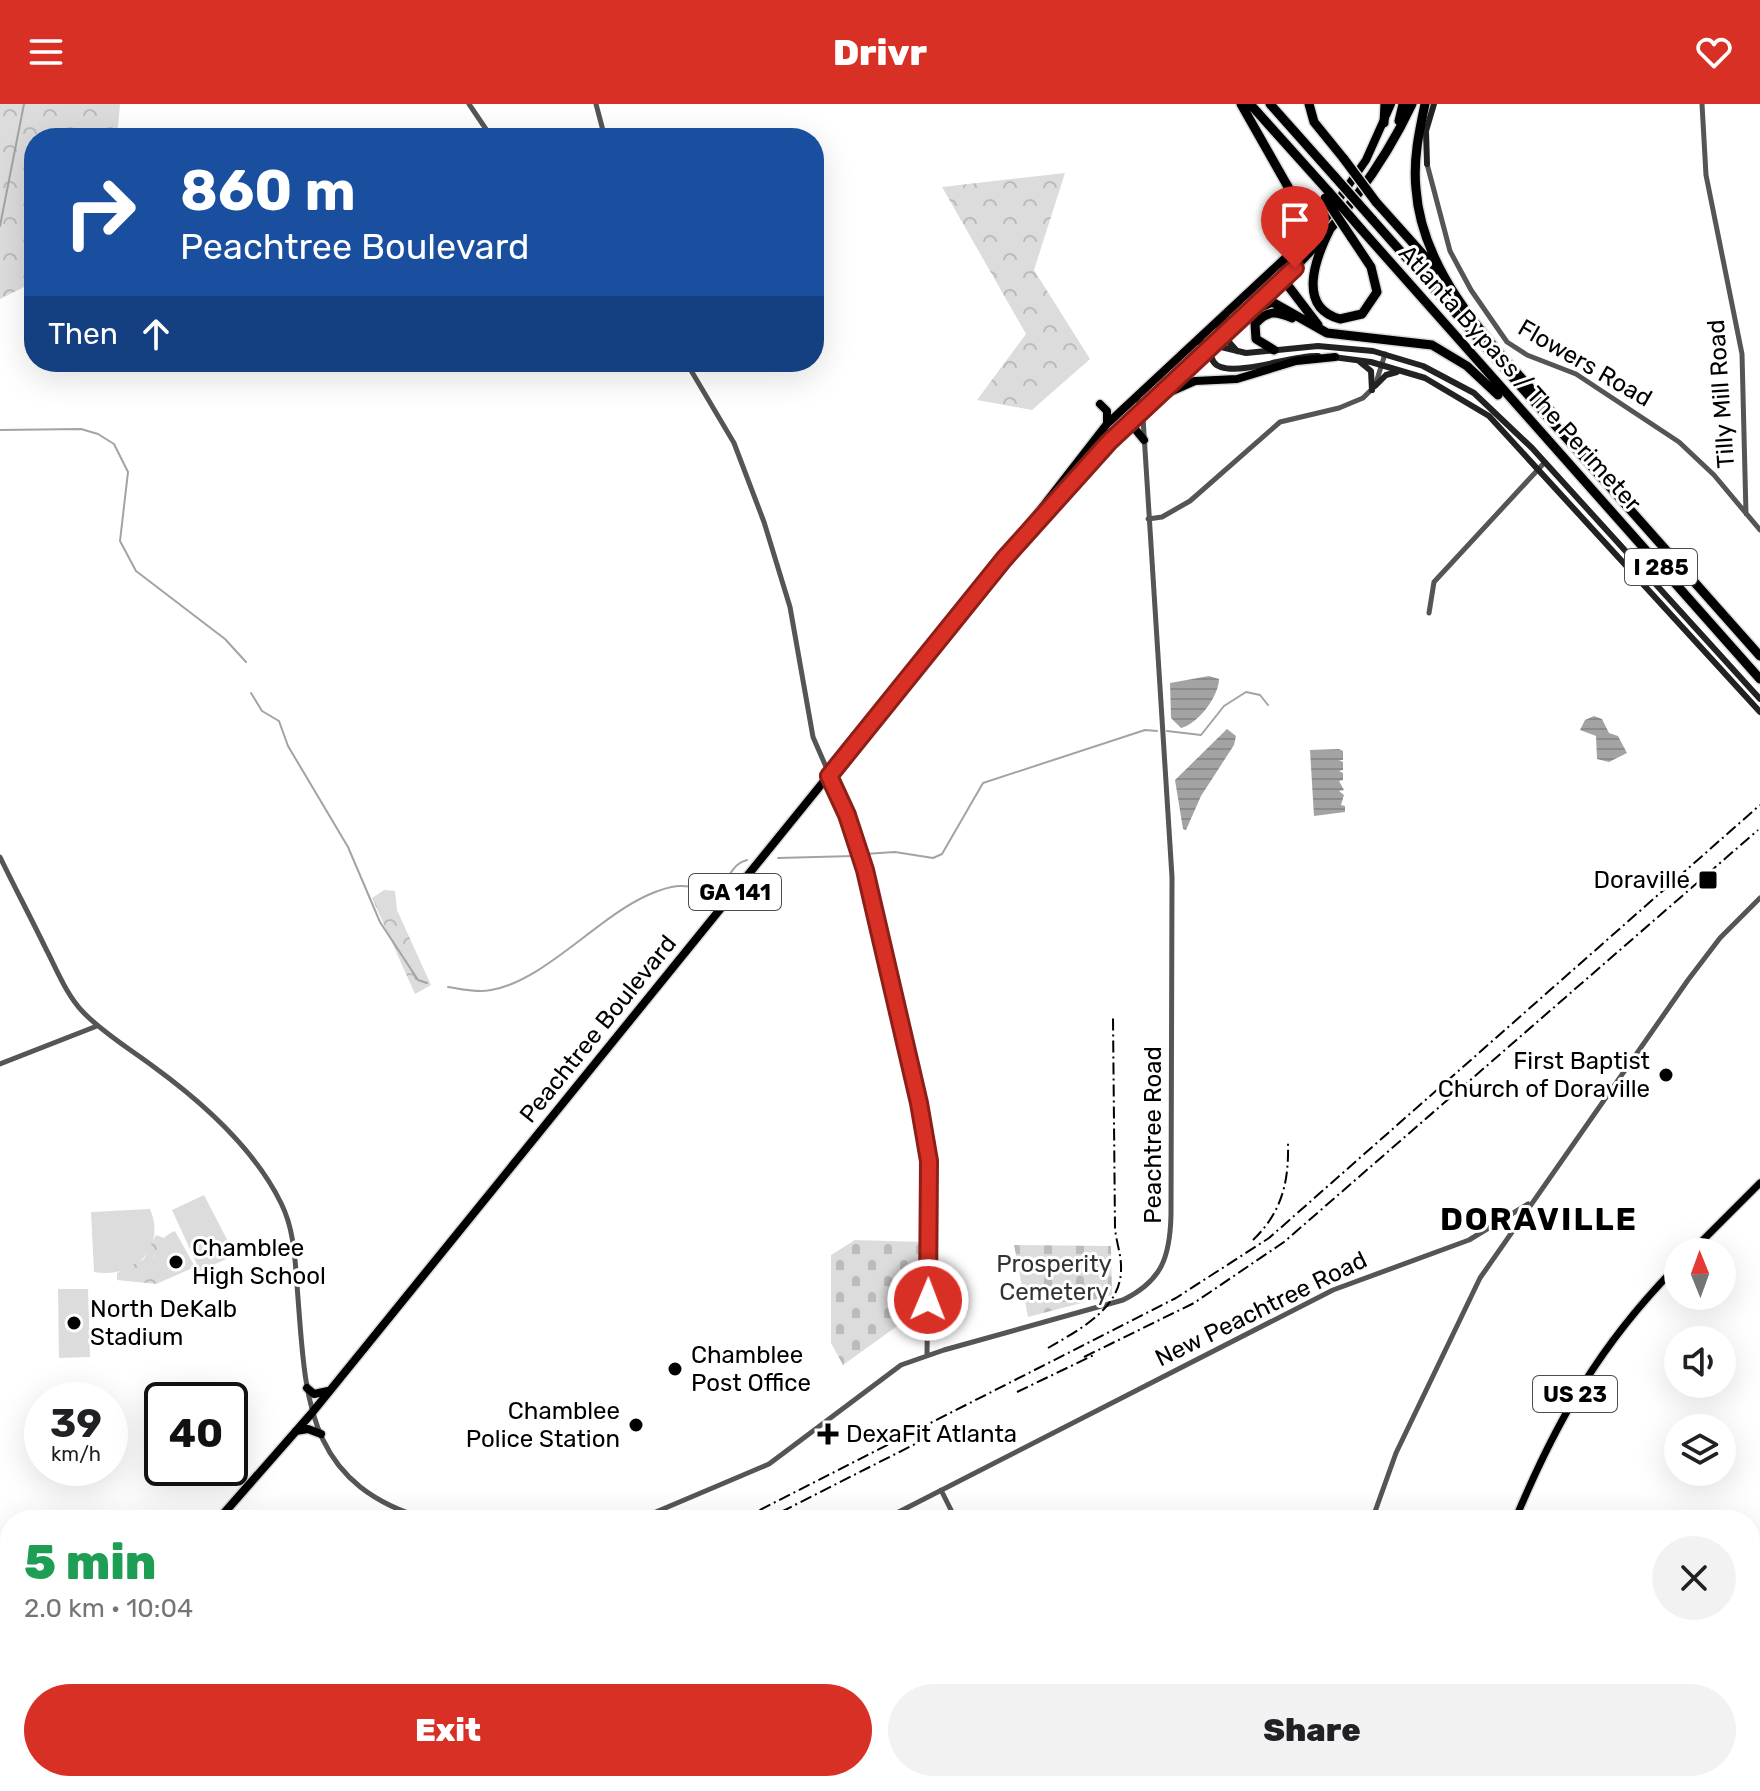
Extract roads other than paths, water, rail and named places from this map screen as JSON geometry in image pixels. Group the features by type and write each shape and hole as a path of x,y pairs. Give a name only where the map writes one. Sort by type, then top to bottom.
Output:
{"highway":[{"path":"1241,104 1304,215 1304,229 1296,249"},
{"path":"1250,104 1308,168 1371,267 1377,292 1366,311 1353,318 1340,319 1321,309 1313,287 1316,258 1330,229"},
{"name":"Atlanta Bypass / The Perimeter","path":"1270,104 1760,656"},
{"path":"1309,104 1314,122 1376,202 1447,281 1500,353 1550,410 1557,428"},
{"path":"1384,123 1388,104"},
{"path":"1393,139 1403,104"},
{"name":"GA 141","path":"1153,399 1284,278 1330,229 1393,139 1412,104"},
{"path":"1425,104 1415,156 1416,196 1421,222 1447,281"},
{"name":"GA 141","path":"1137,396 1226,316 1328,215 1366,160 1384,123"},
{"name":"Atlanta Bypass / The Perimeter","path":"1327,195 1361,229 1527,420 1760,679"},
{"path":"1328,215 1286,266 1284,278 1318,325 1350,335"},
{"path":"1246,314 1272,302 1317,329"},
{"path":"1274,350 1259,343 1253,333 1255,324 1267,313 1279,312 1317,329 1420,342 1448,352 1527,420"},
{"path":"1153,399 1195,381 1237,379 1296,361 1335,357"},
{"name":"Peachtree Boulevard","path":"1004,559 1066,472 1107,424 1137,396"},
{"name":"Peachtree Boulevard","path":"227,1510 311,1414 1004,559 1153,399"},
{"path":"1100,404 1107,411 1107,424"},
{"path":"1122,429 1135,429 1144,440"},
{"path":"307,1388 318,1394 332,1388"},
{"path":"296,1431 308,1429 321,1434"}],"main road":[{"name":"Flowers Road","path":"1427,164 1426,131 1434,104"},
{"path":"1226,316 1213,344 1216,361 1236,372 1300,356 1357,360 1383,364 1425,378 1475,407 1542,465 1760,712"},
{"path":"1231,328 1229,342 1240,353"},
{"path":"1196,341 1240,353 1324,346 1385,354 1432,370 1474,393 1760,699"},
{"path":"1357,360 1371,371 1374,388"},
{"path":"1374,388 1386,375 1407,372"},
{"path":"1705,1238 1760,1183"},
{"name":"US 23","path":"1519,1510 1558,1424 1587,1374 1628,1319 1664,1280"}],"street":[{"path":"469,104 485,128"},
{"path":"596,104 602,128"},
{"name":"Tilly Mill Road","path":"1702,104 1706,175 1742,354 1746,515"},
{"name":"Flowers Road","path":"1427,164 1450,251 1471,290 1507,342 1527,355 1576,374 1668,434 1697,458 1760,530"},
{"path":"1148,519 1162,517 1190,501 1280,422 1353,403 1374,388 1385,354"},
{"path":"692,372 734,443 764,522 790,607 807,717 847,815 865,870 929,1161 927,1355"},
{"name":"Peachtree Road","path":"661,1510 769,1464 892,1371 927,1355 1123,1300 1149,1285 1168,1257 1171,1215 1172,899 1142,409 1137,396"},
{"path":"1429,613 1434,582 1542,465"},
{"name":"Tilly Mill Road","path":"1732,498 1745,492"},
{"path":"0,857 70,995 97,1026 188,1092 243,1148 281,1202 294,1247 311,1414 358,1489 396,1510"},
{"name":"New Peachtree Road","path":"902,1510 1333,1290 1469,1240 1532,1201 1688,980 1720,938 1760,898"},
{"path":"0,1064 97,1026"},
{"path":"1376,1510 1396,1453 1469,1297 1532,1201"},
{"path":"941,1490 951,1510"}],"waterway":[{"path":"0,226 24,104"},
{"path":"0,430 81,429 98,434 114,444 128,472 120,541 136,571 225,639 246,662"},
{"path":"1167,731 1201,735 1224,706 1246,692 1260,695 1268,705"},
{"path":"251,693 262,711 279,721 288,746 348,847 380,922 418,980 427,983"},
{"path":"864,854 895,852 933,858 942,854 983,783 1145,730 1157,731"},
{"path":"778,858 854,856"},
{"path":"448,987 480,991 511,984 551,962 610,918 648,895 678,886 715,886 724,881 738,864 747,860"}],"railway":[{"path":"760,1510 1176,1298 1269,1238 1760,805"},
{"path":"1084,1357 1194,1303 1284,1242 1758,830"},
{"path":"1048,1348 1097,1316 1115,1294 1120,1281 1121,1261 1115,1228 1113,1018"},
{"path":"1253,1240 1271,1219 1282,1196 1288,1143"},
{"path":"1017,1392 1096,1354"},
{"path":"785,1510 917,1443"}],"place":[{"name":"Doraville","path":"1708,880"},
{"name":"First Baptist Church of Doraville","path":"1666,1075"},
{"name":"Chamblee High School","path":"176,1262"},
{"name":"North DeKalb Stadium","path":"74,1323"},
{"name":"Chamblee Post Office","path":"675,1369"},
{"name":"Chamblee Police Station","path":"636,1425"},
{"name":"DexaFit Atlanta","path":"828,1434"}],"district":[{"name":"DORAVILLE","path":"1539,1219"}],"park label":[{"name":"Prosperity Cemetery","path":"1054,1278"}]}
